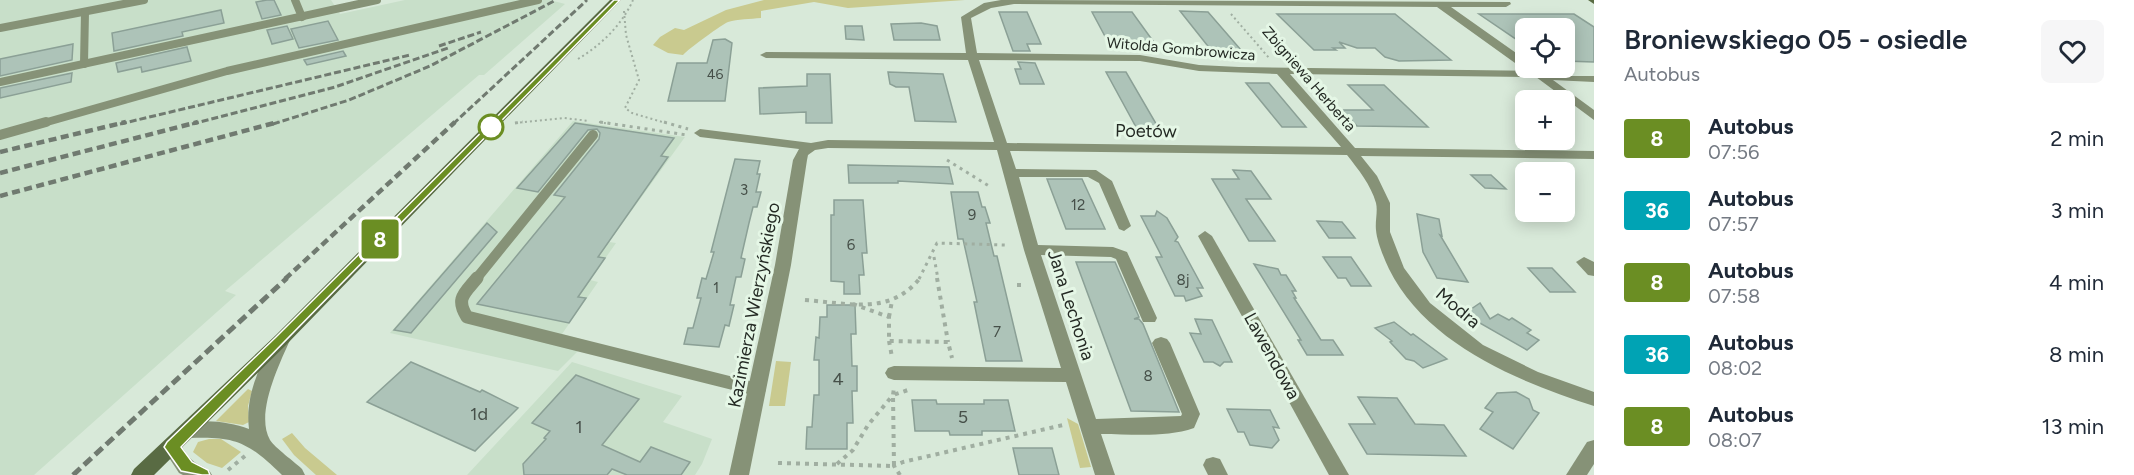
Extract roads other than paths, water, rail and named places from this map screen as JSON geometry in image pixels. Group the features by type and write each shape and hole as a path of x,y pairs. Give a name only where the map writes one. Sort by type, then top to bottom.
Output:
{"main road":[{"path":"141,475 620,4"}],"street":[{"name":"Zbigniewa Herberta","path":"1002,147 972,56 966,17 988,5 1014,2 1506,4"},
{"path":"1439,3 1515,58"},
{"name":"Witolda Gombrowicza","path":"766,55 1140,58 1199,68 1281,71 1515,69"},
{"name":"Zbigniewa Herberta","path":"1281,71 1349,150"},
{"path":"1542,78 1594,116"},
{"name":"Witolda Gombrowicza","path":"1562,78 1594,79"},
{"name":"Poetów","path":"693,134 811,147 828,144 1594,155"},
{"name":"Kazimierza Wierzyńskiego","path":"739,475 759,390 800,160 802,153 811,147"},
{"name":"Jana Lechonia","path":"1002,147 1032,250 1105,475"},
{"name":"Modra","path":"1349,150 1370,176 1383,203 1383,232 1397,269 1424,307 1477,349 1532,377 1594,399"},
{"path":"1011,172 1091,173 1105,181 1124,226"},
{"name":"Lawendowa","path":"1205,236 1339,475"},
{"path":"1032,250 1113,252 1122,256 1149,318"},
{"path":"261,442 256,420 258,396 280,340"},
{"path":"1090,427 1165,426 1187,423 1191,414 1161,343"},
{"path":"894,373 1074,375"},
{"path":"189,430 210,429 238,432 261,442 295,475"},
{"path":"172,447 186,467 202,475"},
{"path":"1575,475 1594,448"}],"lane":[{"path":"0,28 144,0"},
{"path":"295,0 302,17"},
{"path":"0,82 377,0"},
{"path":"0,135 227,71 538,0"},
{"path":"84,64 85,12"},
{"path":"593,135 461,297 460,308 466,317 759,390"}],"railway":[{"path":"273,124 349,100 430,66 556,0"},
{"path":"453,124 587,0"},
{"path":"439,46 481,32"},
{"path":"192,124 335,87 448,48"},
{"path":"120,124 410,55"},
{"path":"0,152 126,122"},
{"path":"0,173 198,122"},
{"path":"0,196 278,122"},
{"path":"285,279 455,122"},
{"path":"73,475 287,278"}]}
